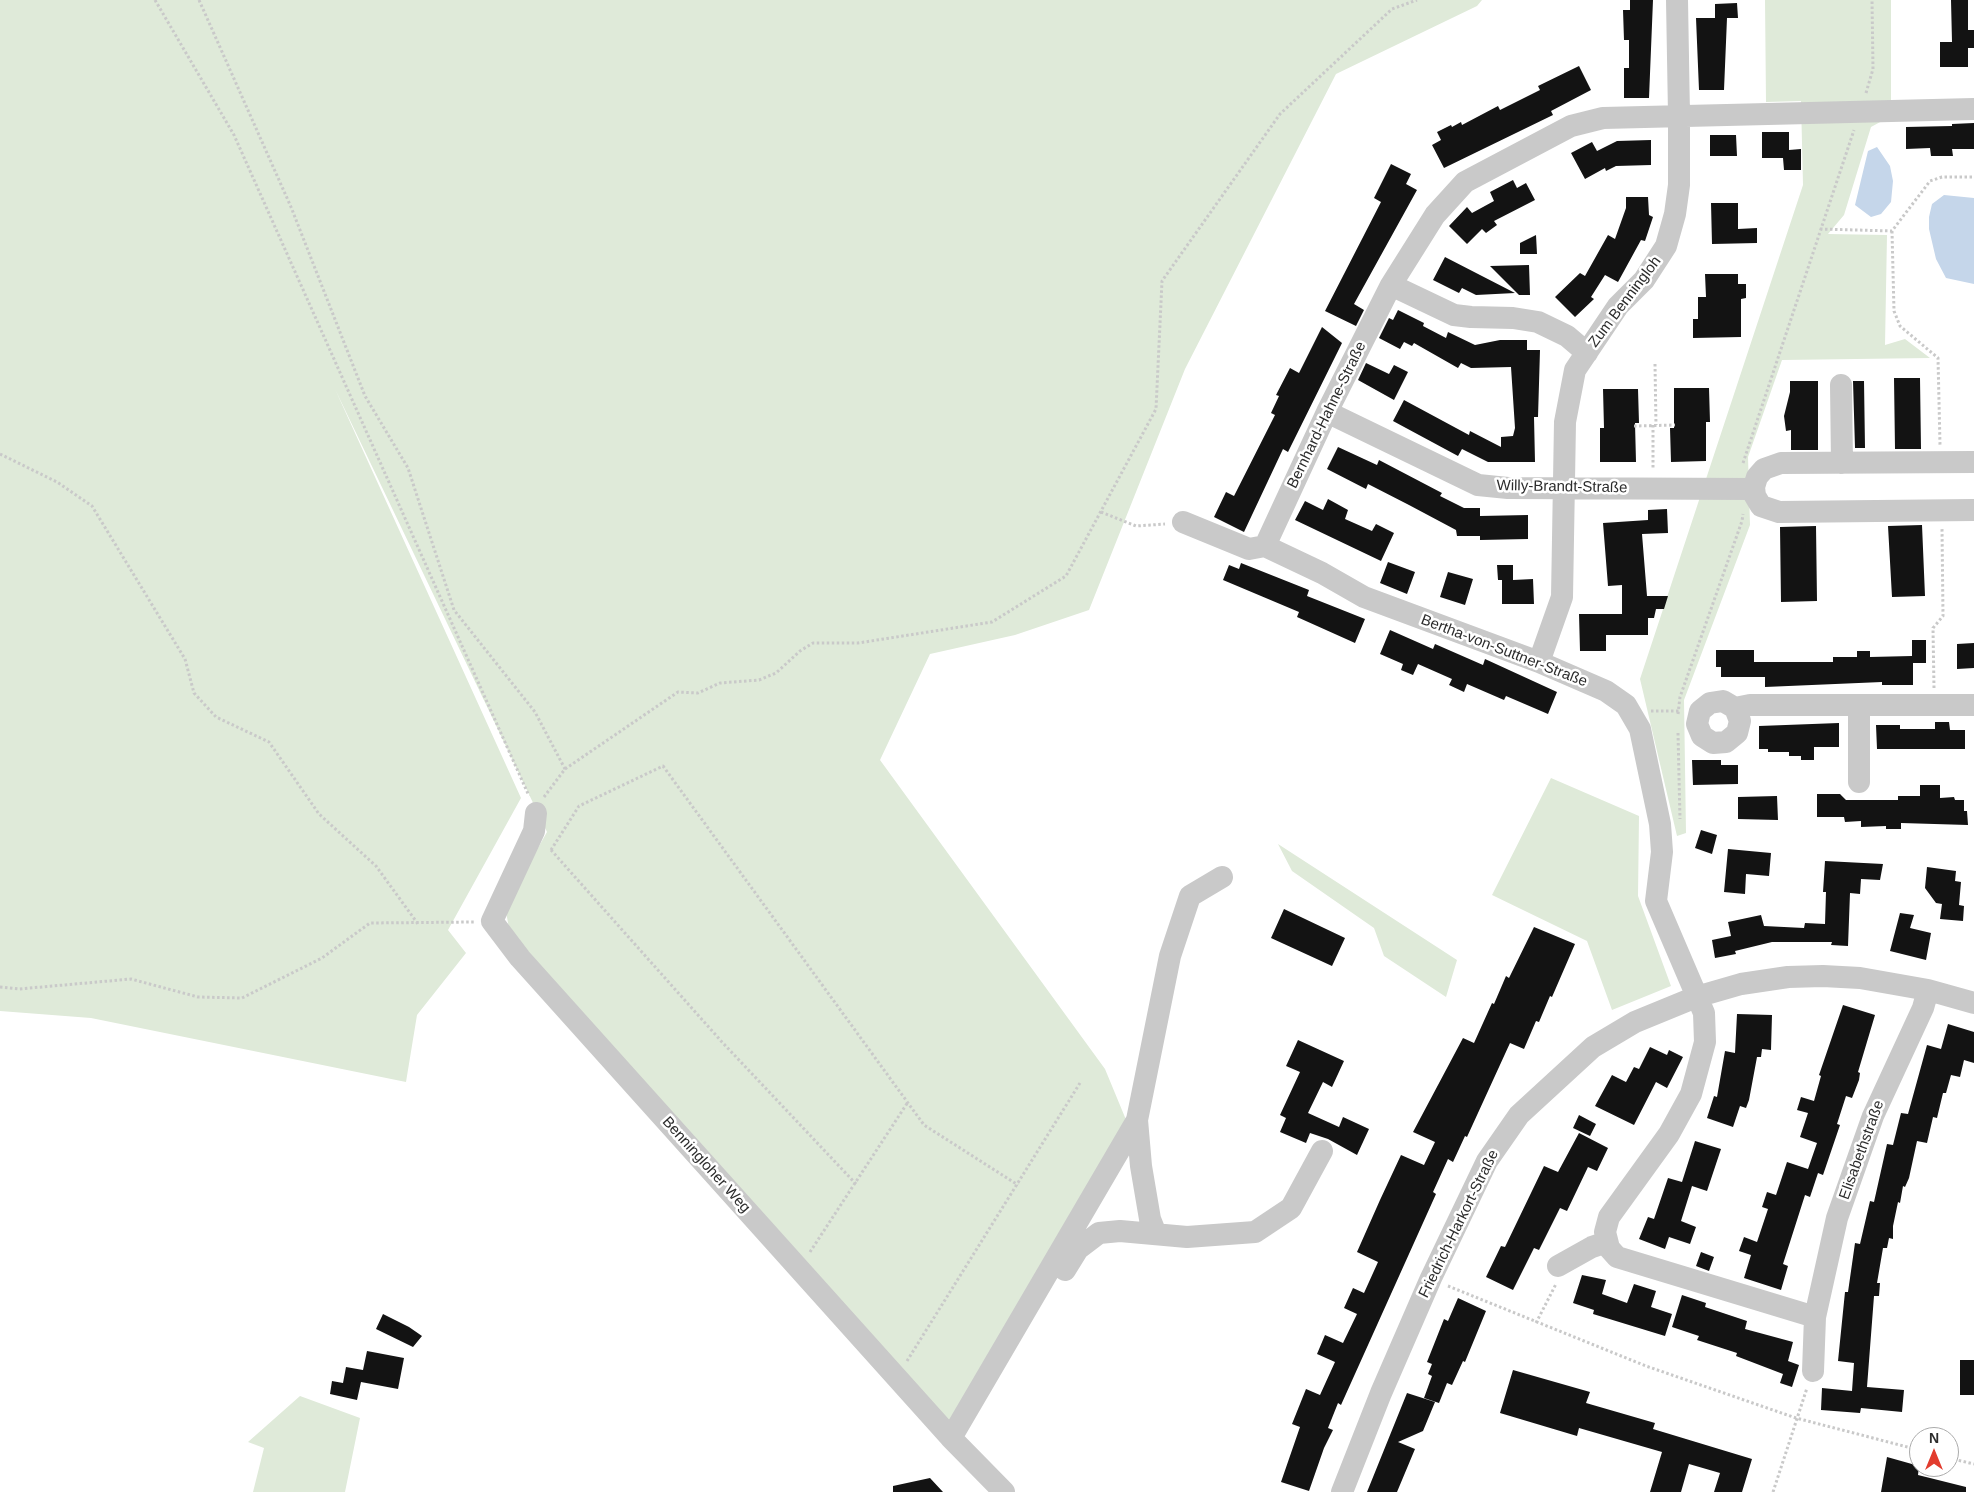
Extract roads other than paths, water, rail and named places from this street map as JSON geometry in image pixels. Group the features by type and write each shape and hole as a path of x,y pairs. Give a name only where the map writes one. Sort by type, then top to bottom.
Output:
{"street":[{"name":"Zum Benningloh","path":"1539,662 1562,597 1566,422 1574,370 1618,306 1644,280 1666,246 1676,214 1679,185 1677,0"},
{"path":"1679,115 1974,109"},
{"name":"Bernhard-Hahne-Straße","path":"1266,546 1327,412 1391,285 1435,215 1465,182 1571,126 1603,118 1679,115"},
{"path":"1391,285 1454,315 1513,318 1538,322 1567,336 1587,353"},
{"path":"1841,385 1842,463"},
{"name":"Willy-Brandt-Straße","path":"1327,412 1478,485 1508,488 1749,489"},
{"path":"1974,462 1781,463 1764,469 1749,489 1761,506 1778,512 1974,510"},
{"name":"Bertha-von-Suttner-Straße","path":"1183,522 1249,549 1266,546 1322,573 1364,597 1539,662 1606,691 1626,704 1640,729 1660,824 1662,852 1656,901 1696,997"},
{"path":"1735,708 1740,720 1737,734 1726,742 1713,743 1702,736 1689,711 1710,702 1723,701 1735,708 1750,705 1974,705"},
{"path":"1859,704 1859,782"},
{"name":"Benningloher Weg","path":"535,822 492,920 520,958 897,1378 1004,1492"},
{"path":"1156,1234 1150,1219 1141,1166 1137,1120 1170,956 1190,896 1222,877"},
{"name":"Friedrich-Harkort-Straße","path":"1342,1492 1381,1392 1431,1278 1487,1161 1519,1115 1593,1047 1635,1022 1696,997 1741,984 1788,977 1860,978 1928,990 1974,1003"},
{"name":"Elisabethstraße","path":"1813,1371 1815,1317 1840,1208 1873,1116 1924,1008 1928,990"},
{"path":"1696,997 1704,1013 1705,1042 1691,1094 1669,1134 1609,1217 1605,1232 1609,1248 1617,1257 1815,1317"},
{"path":"956,1443 1137,1120"},
{"path":"956,1443 1078,1249 1099,1233 1120,1231 1188,1238 1255,1232 1291,1208 1322,1152"},
{"path":"1558,1266 1592,1247 1607,1242"}],"water":[{"path":"1877,147 1890,166 1893,181 1891,202 1881,214 1871,217 1855,205 1868,151"},
{"path":"1944,195 1974,198 1974,284 1946,278 1936,259 1929,229 1929,217 1932,204"}]}
